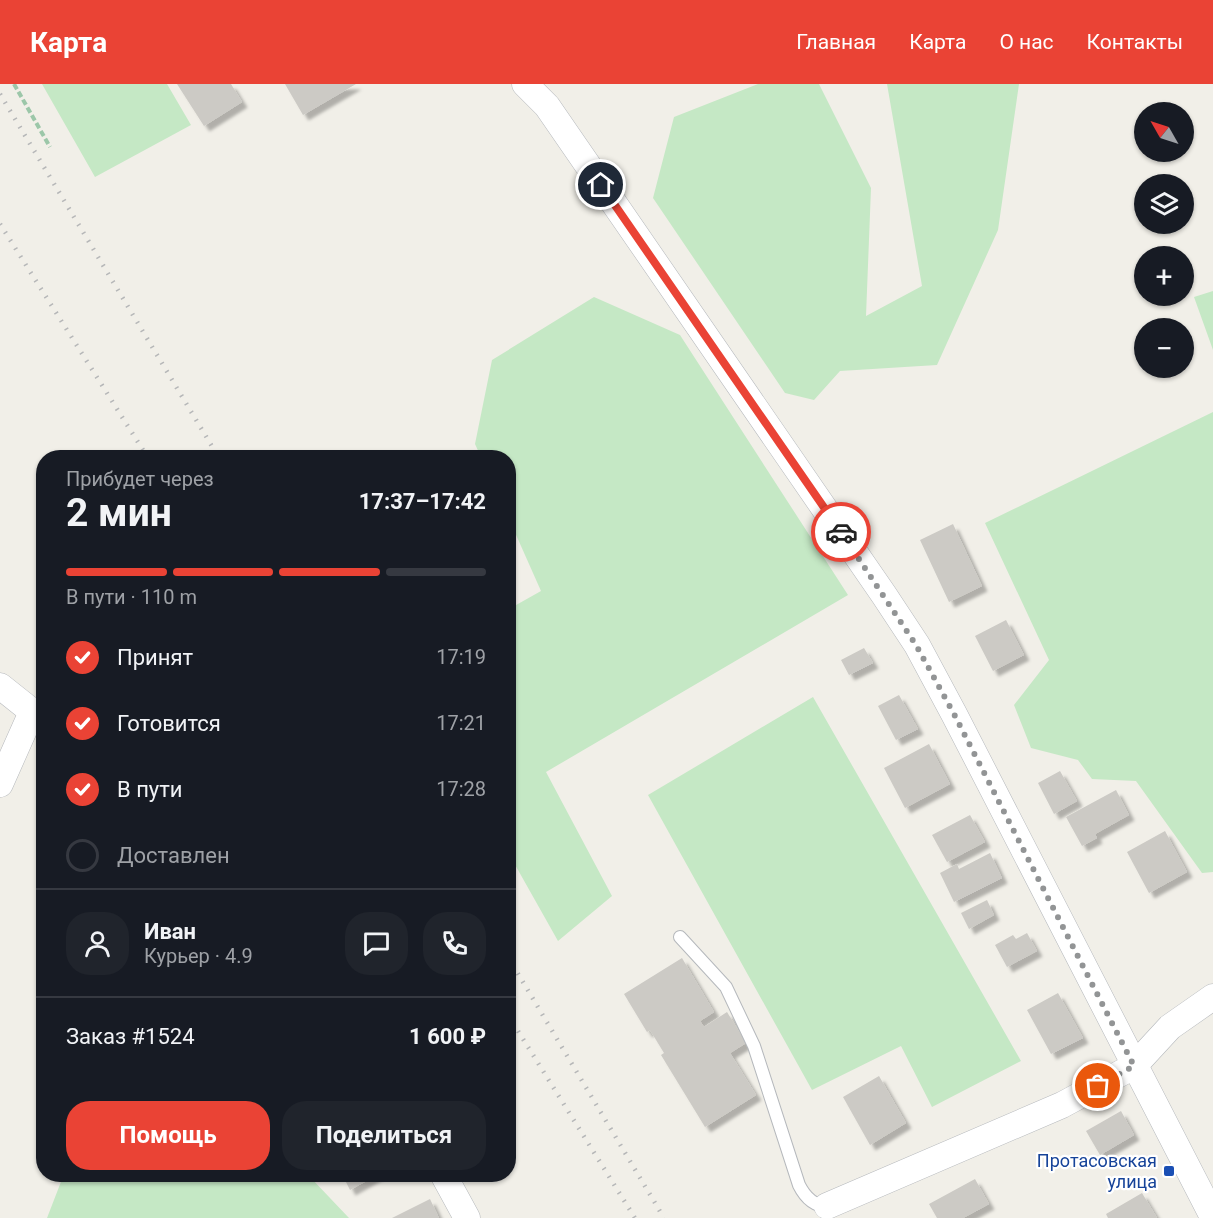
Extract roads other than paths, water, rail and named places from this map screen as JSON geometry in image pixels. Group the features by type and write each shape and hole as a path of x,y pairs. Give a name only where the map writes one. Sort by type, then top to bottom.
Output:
{"street":[{"path":"525,84 547,106 878,585 916,645 954,714 1213,1217"},
{"path":"0,686 36,714"},
{"path":"0,784 36,720"},
{"path":"827,1206 1062,1106 1134,1066 1170,1027 1213,998"},
{"path":"447,1182 467,1218"}],"lane":[{"path":"680,937 726,987 754,1046 799,1185 810,1200 818,1206 827,1206"}],"railway":[{"path":"0,94 214,450"},
{"path":"0,224 143,450"},
{"path":"516,970 664,1218"},
{"path":"516,1028 635,1218"}],"place":[{"name":"Протасовская улица","path":"1169,1171"}]}
